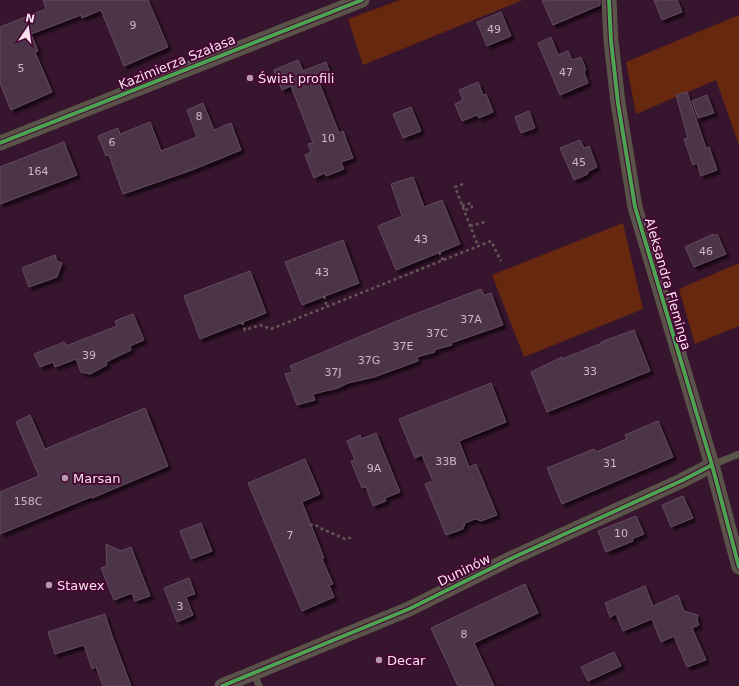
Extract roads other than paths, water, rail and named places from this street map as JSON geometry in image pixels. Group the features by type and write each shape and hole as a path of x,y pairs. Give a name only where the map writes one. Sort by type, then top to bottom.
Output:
{"street":[{"name":"Kazimierza Szałasa","path":"0,143 362,0"},
{"name":"Aleksandra Fleminga","path":"610,0 611,41 618,103 635,207 712,465 739,567"},
{"name":"Duninów","path":"222,686 256,680 409,609 512,558 681,481 712,465"}],"lane":[{"path":"712,465 739,454"}],"place":[{"name":"Świat profili","path":"250,78"},
{"name":"Marsan","path":"65,478"},
{"name":"Stawex","path":"49,585"},
{"name":"Decar","path":"379,660"}]}
